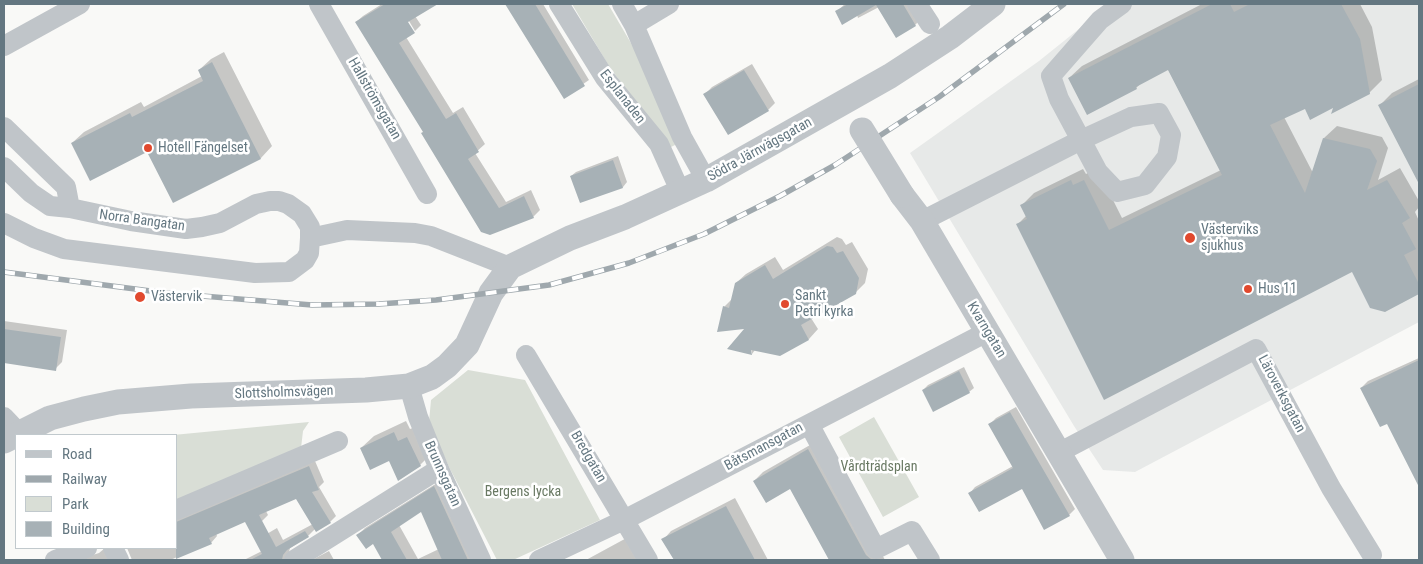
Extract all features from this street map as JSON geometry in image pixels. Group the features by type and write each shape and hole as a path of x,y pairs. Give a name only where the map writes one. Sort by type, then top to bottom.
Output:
{"street":[{"path":"5,43 80,4"},
{"name":"Hallströmsgatan","path":"319,4 428,194"},
{"name":"Esplanaden","path":"559,4 605,78 659,144 681,193"},
{"path":"622,4 634,25 682,137 706,180"},
{"path":"634,25 669,4"},
{"path":"918,4 930,24"},
{"name":"Södra Järnvägsgatan","path":"510,267 570,238 681,193 706,180 890,76 950,37 993,4"},
{"path":"922,221 1081,140 1131,117 1159,113 1171,135 1167,157 1144,185 1117,192 1098,172 1081,140 1058,99 1052,76 1100,20 1122,4"},
{"name":"Kvarngatan","path":"845,102 902,194 922,221 1122,560"},
{"path":"4,127 66,187 70,208"},
{"name":"Norra Bangatan","path":"4,167 31,193 50,206 70,208 100,216 186,229 220,223 256,204 270,200 279,201 288,204 302,214 310,227 310,238"},
{"path":"4,223 34,238 64,249 255,273 288,272 305,260 309,254 310,238 347,230 415,233 431,236 510,267"},
{"name":"Slottsholmsvägen","path":"12,431 84,408 118,402 191,396 357,391 409,386 432,376 458,356 467,345 491,293 510,267"},
{"name":"Båtsmansgatan","path":"539,560 624,520 987,332"},
{"name":"Läroverksgatan","path":"1058,452 1256,349 1331,488 1372,555"},
{"name":"Bredgatan","path":"526,355 648,560"},
{"name":"Brunnsgatan","path":"409,386 418,417 438,469 481,560"},
{"path":"808,424 876,549 912,532 930,560"},
{"path":"178,509 338,441"},
{"path":"294,560 438,469"},
{"path":"56,560 84,549"}],"shaded area":[{"name":"Västerviks sjukhus","path":"1110,4 1419,4 1419,322 1135,472 1103,470 1074,426 910,153 1039,61"}],"green space":[{"path":"572,4 608,4 638,55 677,144 671,147 610,68"},
{"name":"Bergens lycka","path":"468,370 525,380 600,520 513,560 497,560 448,465 429,422 431,400"},
{"name":"Vårdträdsplan","path":"874,417 919,497 883,517 839,437"},
{"path":"309,422 303,431 301,448 178,499 178,435"}],"building":[{"path":"385,4 438,4 408,22 415,33 399,43 446,119 456,113 479,152 468,159 499,208 524,196 534,218 490,235 481,232 421,133 423,132 355,22"},
{"path":"505,4 535,4 585,86 564,99"},
{"path":"848,4 903,4 916,26 896,38 876,5 842,25 835,11"},
{"path":"1212,4 1230,4 1234,12 1250,4 1341,4 1360,39 1370,94 1331,114 1333,108 1310,120 1305,109 1270,125 1305,193 1323,138 1370,149 1377,161 1367,190 1387,180 1410,218 1402,223 1416,249 1404,255 1419,284 1419,294 1385,312 1370,308 1352,272 1104,400 1016,224 1027,219 1020,205 1071,180 1073,185 1084,180 1109,230 1222,175 1168,70 1136,87 1137,89 1087,115 1068,78"},
{"name":"Hotell Fängelset","path":"212,62 261,159 173,203 147,152 90,181 71,143 130,113 132,117 203,81 198,70"},
{"path":"744,70 769,111 728,135 703,94"},
{"path":"1419,84 1419,184 1378,105"},
{"path":"613,160 623,188 580,203 570,176"},
{"name":"Sankt Petri kyrka","path":"827,246 833,247 837,253 843,251 859,278 856,294 801,325 809,340 780,356 751,350 752,355 727,349 744,329 717,332 723,306 729,308 735,283 765,265 773,279"},
{"path":"4,329 61,337 56,371 4,363"},
{"path":"1419,360 1419,487 1387,424 1380,427 1360,388"},
{"path":"959,371 970,393 933,412 922,390"},
{"path":"1010,412 1070,516 1044,530 1022,489 979,512 968,493 1013,468 988,424"},
{"path":"394,432 398,441 407,437 421,466 398,481 389,461 370,470 360,448"},
{"path":"808,449 866,555 872,560 829,560 790,489 766,503 753,481"},
{"path":"309,466 319,490 312,492 331,523 316,532 296,499 259,515 276,547 305,531 309,537 287,550 282,560 250,560 262,554 245,522 209,538 212,544 176,559 178,521"},
{"path":"434,486 468,560 442,560 421,512 391,532 407,560 382,560 373,544 366,549 356,535"},
{"path":"726,506 755,560 674,560 661,539"}],"railway":[{"path":"4,272 166,293 312,305 379,304 436,300 549,285 629,263 704,234 780,196 835,165 939,97 1064,4"}],"place":[{"name":"Hotell Fängelset","path":"148,148"},
{"name":"Västerviks sjukhus","path":"1190,238"},
{"name":"Hus 11","path":"1248,289"},
{"name":"Västervik","path":"140,297"},
{"name":"Sankt Petri kyrka","path":"785,304"}]}
